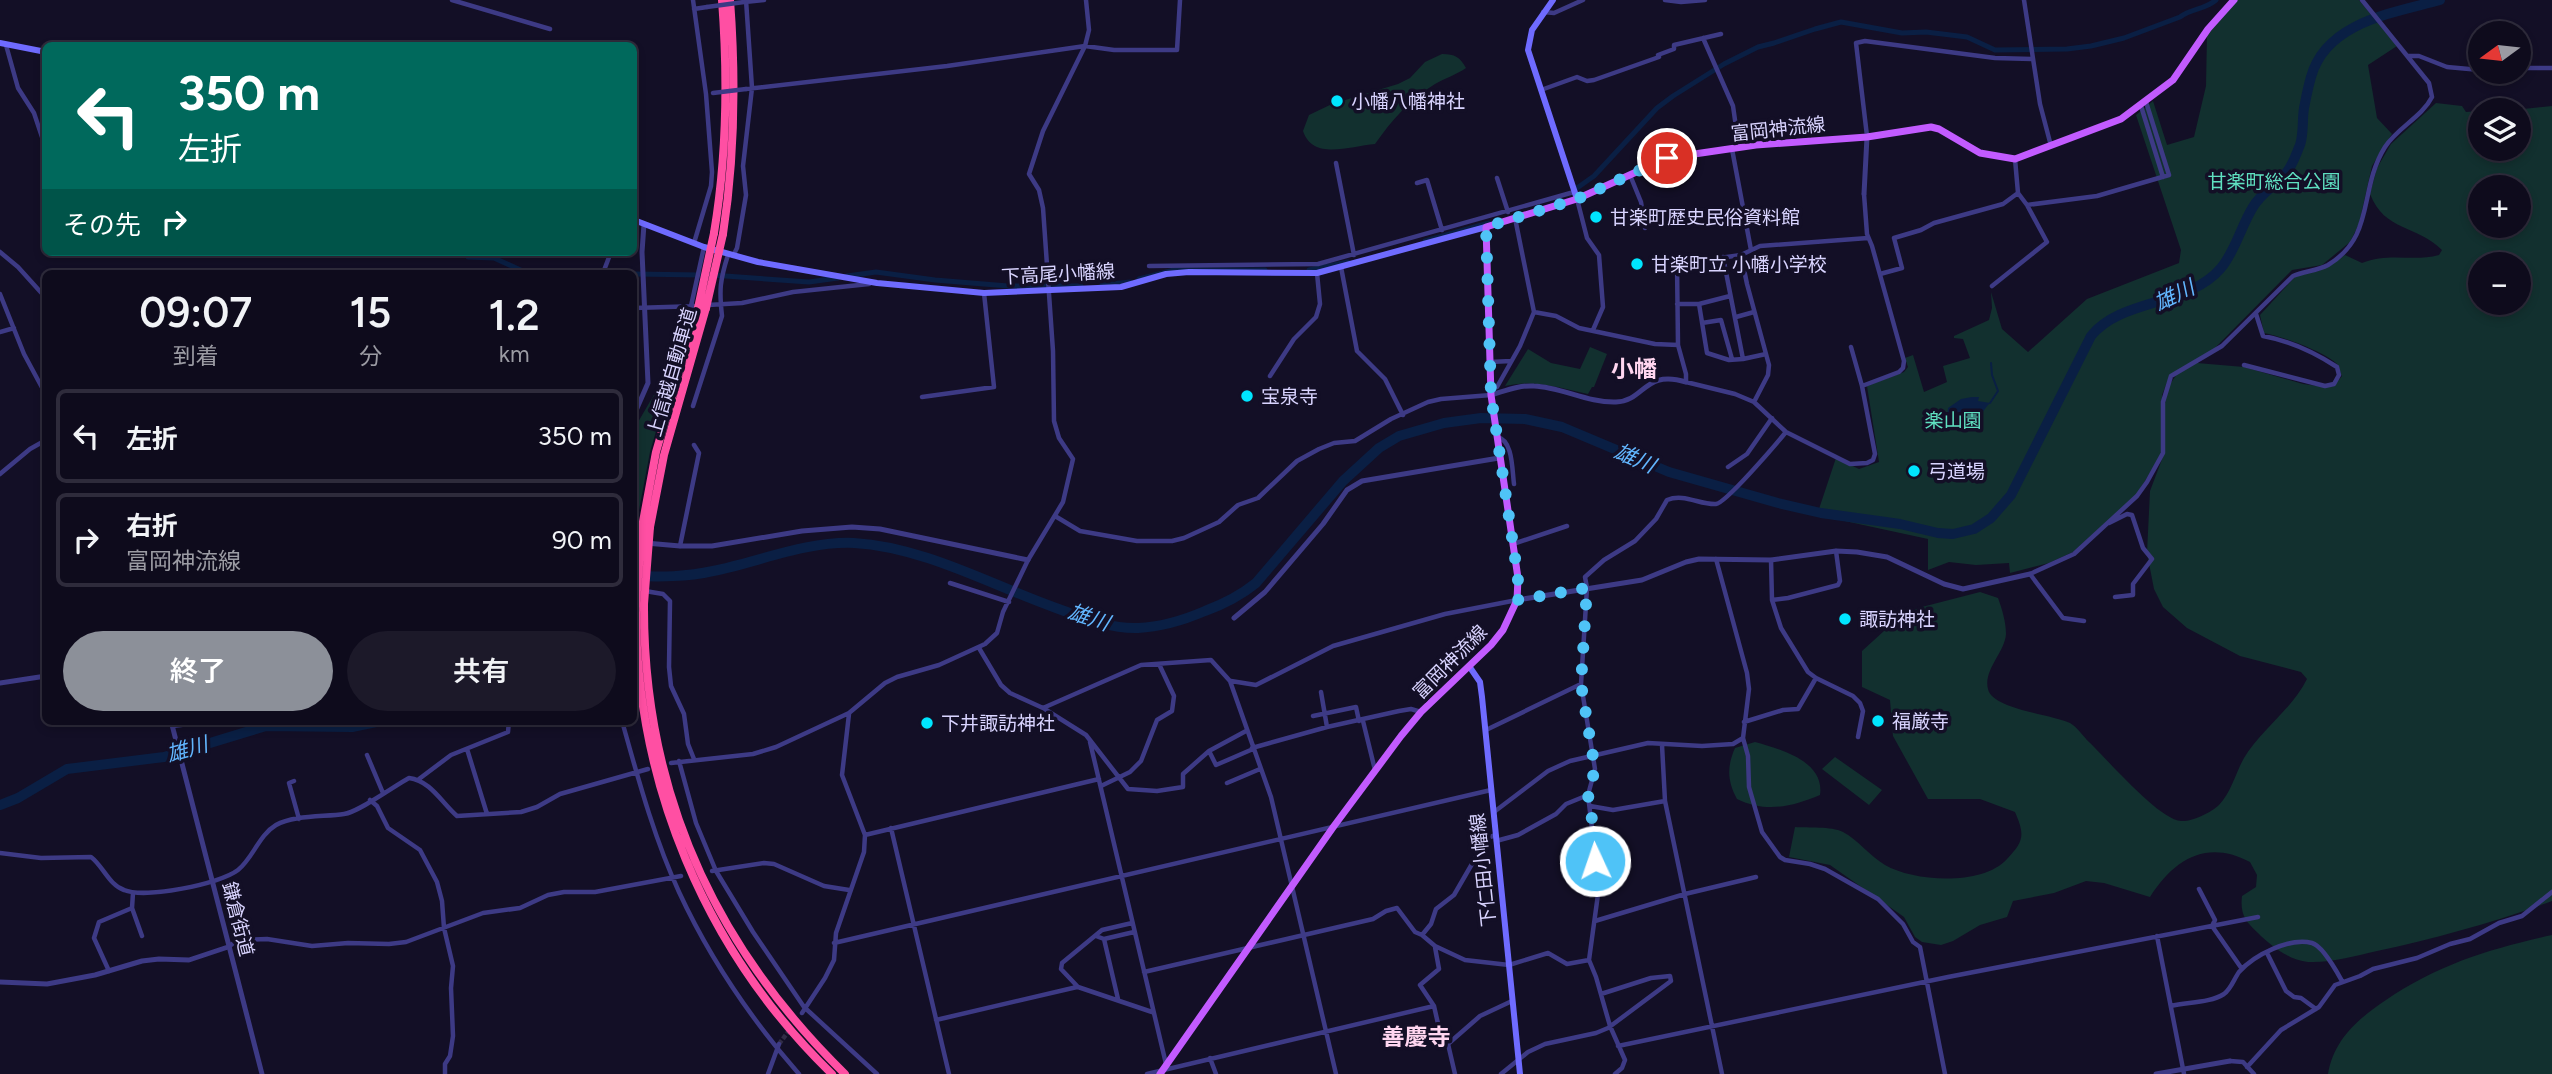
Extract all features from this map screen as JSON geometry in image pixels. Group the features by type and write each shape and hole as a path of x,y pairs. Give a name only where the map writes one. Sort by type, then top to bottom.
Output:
{"highway":[{"name":"上信越自動車道","path":"719,233 726,122 722,0"},
{"name":"上信越自動車道","path":"730,0 734,120 730,180 719,233 653,465 640,604 638,674 648,738 662,796 683,855 711,914 752,982 785,1024 832,1074"},
{"name":"上信越自動車道","path":"640,604 646,671 658,748 694,859 730,930 758,974 791,1017 845,1074"}],"main road":[{"path":"1553,0 1532,30 1528,50 1576,195"},
{"name":"富岡神流線","path":"1163,1069 1375,771 1422,712 1503,630 1517,600 1518,578 1492,398 1486,227 1630,175 1667,158 1735,148 1867,136 1931,127 1980,153 2015,159 2121,119 2143,104 2173,80 2208,29 2234,0"},
{"path":"3,44 42,51"},
{"name":"下高尾小幡線","path":"637,221 730,256 877,283 984,293 1121,287 1175,273 1317,273 1486,227"},
{"name":"下仁田小幡線","path":"1469,666 1481,687 1520,1074"}],"street":[{"path":"452,0 550,29"},
{"path":"693,0 706,94 712,172 694,243"},
{"path":"694,9 764,0"},
{"path":"671,763 753,754 776,747 849,713 885,683 979,648 996,633 1028,560 1063,502 1073,459 1059,438 1054,421 1043,208 1039,190 1029,174 1043,131 1085,46 1089,30 1086,0"},
{"path":"706,94 947,66 1085,46 1114,50 1177,50 1180,0"},
{"path":"1543,12 1554,13 1583,0"},
{"path":"1665,0 1705,0"},
{"path":"2024,0 2040,104 2052,147"},
{"path":"1230,681 1256,685 1333,646 1445,614 1653,577 1686,562 1716,559 1771,560 1836,551 1857,552 1886,557 1944,584 1963,589 2030,574 2074,554 2137,496 2160,461 2164,444 2164,395 2171,376 2222,346 2293,276 2318,270 2350,247 2362,226 2369,183 2386,145 2427,106 2432,97 2430,83 2362,0"},
{"path":"693,406 721,323 720,286 730,256 737,248 746,195 743,166 749,88 746,2"},
{"path":"1540,90 1577,77 1587,81 1594,80 1659,56 1674,48 1674,45 1721,34"},
{"path":"1703,38 1733,106 1735,148 1751,250"},
{"path":"1862,386 1899,372 1904,366 1868,238 1864,194 1867,136 1856,43 1865,41 1995,58 2032,59"},
{"path":"3,44 18,88 34,113 42,137"},
{"path":"2408,57 2419,57 2447,67 2468,70"},
{"path":"2531,68 2552,68"},
{"path":"2027,205 2097,196 2166,176 2143,104"},
{"path":"1992,286 2046,244 2027,205 2018,193 2015,159"},
{"path":"1336,163 1354,255"},
{"path":"1630,175 1641,202 1645,228"},
{"path":"1497,178 1508,212"},
{"path":"1417,183 1427,180 1442,230"},
{"path":"1880,274 1902,268 1894,238 1934,223 2003,204 2018,193"},
{"path":"1149,266 1318,264 1576,195 1587,238 1599,255 1603,307 1593,330"},
{"path":"1497,387 1534,312 1515,218"},
{"path":"637,409 649,383 642,252 645,224"},
{"path":"1686,382 1678,345 1677,264 1741,255 1760,246 1868,238"},
{"path":"698,307 704,247"},
{"path":"0,252 42,294"},
{"path":"1741,255 1769,372 1754,402"},
{"path":"1723,257 1743,359"},
{"path":"1236,272 1237,263"},
{"path":"1341,267 1357,351 1385,379 1403,415"},
{"path":"1270,376 1294,339 1316,317 1320,304 1317,273"},
{"path":"637,308 742,303 793,292 877,283"},
{"path":"922,397 994,387 984,293"},
{"path":"0,294 24,354 42,388"},
{"path":"1677,304 1699,304 1730,296"},
{"path":"1699,304 1707,353 1731,359 1766,354"},
{"path":"1534,312 1556,316 1579,328 1655,344 1678,345"},
{"path":"1736,317 1754,312"},
{"path":"2244,365 2325,386 2334,384 2338,379 2337,367 2323,358 2287,340 2263,336 2256,314"},
{"path":"1702,323 1721,320 1731,359"},
{"path":"0,332 14,328"},
{"path":"1055,516 1080,531 1125,540 1172,541 1184,538 1219,522 1238,505 1258,498 1297,461 1319,449 1334,443 1355,441 1382,424 1428,402 1441,399 1492,398 1517,387 1535,386 1614,402 1633,396 1645,385 1658,379 1686,382 1735,394 1754,402 1786,432 1850,464 1861,465 1870,462 1875,454 1862,386 1851,347"},
{"path":"1490,362 1512,361"},
{"path":"1728,467 1747,454 1772,418"},
{"path":"1615,1074 1622,1068 1625,1060 1610,1026 1589,960 1599,887 1588,795 1595,769 1581,684 1587,588 1585,577 1604,560 1636,541 1656,519 1667,500 1681,498 1715,504 1723,501 1786,432"},
{"path":"1497,437 1507,443 1514,484"},
{"path":"0,474 42,442"},
{"path":"680,546 699,453 694,445"},
{"path":"1234,618 1265,592 1323,524 1347,490 1362,481 1499,458"},
{"path":"2105,524 2127,514 2132,515 2143,548 2152,559 2133,584 2133,595 2115,597"},
{"path":"1512,544 1567,526"},
{"path":"637,542 680,546 725,544 834,527 852,527 880,529 1028,560"},
{"path":"1772,600 1838,585 1840,581 1836,551"},
{"path":"1716,559 1749,689 1743,738 1748,756 1749,787 1762,832 1785,860 1825,869 1878,899 1920,947 1945,1074"},
{"path":"1771,560 1772,600 1781,628 1808,672 1853,696 1860,703 1863,711 1858,737"},
{"path":"2030,574 2063,618 2084,621"},
{"path":"950,583 1009,601"},
{"path":"637,590 663,594 670,601 671,686 684,715 688,744 694,759"},
{"path":"979,648 990,669 1010,693 1043,708 1086,735 1128,789 1157,791 1183,787 1183,774 1209,751 1246,731"},
{"path":"1043,708 1141,665 1211,660 1230,681 1271,797 1336,1074"},
{"path":"1101,786 1130,772 1141,761 1157,720 1172,712 1174,696 1159,664"},
{"path":"0,683 42,677"},
{"path":"1744,722 1783,710 1798,709 1816,678"},
{"path":"1485,730 1581,684"},
{"path":"1321,692 1327,727"},
{"path":"1313,716 1356,707 1375,771"},
{"path":"1209,751 1216,765 1253,749 1327,727 1411,709 1422,712"},
{"path":"803,1010 834,960 834,943 849,890 862,862 865,835 842,775 849,713"},
{"path":"419,779 441,760 509,732 509,725"},
{"path":"623,725 636,772 673,877 719,966 799,1074"},
{"name":"鎌倉街道","path":"173,727 262,1074"},
{"path":"1493,812 1557,766 1592,755 1648,743 1733,744 1743,738"},
{"path":"1090,741 1144,972 1163,1069"},
{"path":"1662,745 1665,801 1722,1074"},
{"path":"467,749 487,814"},
{"path":"367,755 383,793"},
{"path":"679,761 696,823 714,871 803,1010 877,1074"},
{"path":"0,853 41,858 91,857 114,884 133,892 186,888 212,883 238,870 275,825 299,819 346,814 409,778 419,779 457,816 520,812 537,807 560,794 648,769"},
{"path":"1227,783 1260,769"},
{"path":"865,835 1099,779"},
{"path":"294,781 289,783 299,819"},
{"path":"834,943 1491,790"},
{"path":"1422,934 1432,924 1436,909 1454,895 1488,838 1518,835 1556,814 1566,804 1588,795"},
{"path":"370,800 377,806 388,828 420,850 437,882 453,966 453,1036 445,1074"},
{"path":"1590,806 1613,810 1665,801"},
{"path":"891,828 949,1074"},
{"path":"714,871 764,863 774,864 824,886 849,890"},
{"path":"0,982 47,984 142,961 189,960 228,947 239,940 267,939 312,946 406,942 483,914 520,908 548,895 594,892 681,876"},
{"path":"1595,921 1685,894 1756,877"},
{"path":"2199,889 2215,920 2212,926"},
{"path":"133,892 132,908 142,936"},
{"path":"2247,1067 2281,1030 2316,1009 2335,985 2373,969 2417,958 2470,939 2499,923 2522,916 2552,892"},
{"path":"109,971 94,938 99,922 132,908"},
{"path":"1144,972 1373,919 1397,908 1409,927 1435,946 1465,960 1508,965 1548,953 1567,964 1589,960"},
{"path":"1618,1046 2258,917"},
{"path":"1132,923 1102,930 1062,963 1061,969 1078,986 1152,1012"},
{"path":"2212,926 2242,970"},
{"path":"1096,936 1104,939 1134,932"},
{"path":"2157,936 2183,1071"},
{"path":"1104,939 1118,1000"},
{"path":"2171,1006 2221,996 2254,959 2286,943 2312,943 2318,947 2342,981"},
{"path":"1435,946 1439,969 1420,985 1434,1006 1438,1028 1448,1044 1455,1074"},
{"path":"2267,953 2286,991 2316,1009"},
{"path":"1501,1074 1528,1052 1545,1044 1596,1033 1610,1026 1671,981 1670,976 1651,978 1601,994"},
{"path":"936,1020 1078,986"},
{"path":"1448,1044 1480,1016 1512,1001"},
{"path":"1147,1074 1434,1006"},
{"path":"768,1074 778,1047"},
{"path":"1210,1058 1216,1074"},
{"path":"2156,1074 2230,1061 2241,1061 2254,1074"}],"green space":[{"name":"甘楽町総合公園","path":"2236,0 2359,0 2397,46 2368,65 2377,118 2392,134 2372,166 2359,224 2350,242 2322,265 2292,270 2213,350 2170,375 2162,395 2162,453 2137,494 2073,552 2049,563 2010,573 2009,563 1976,565 1949,562 1928,570 1928,539 1817,515 1836,458 1859,469 1879,462 1867,386 1904,372 1908,367 1905,358 1913,355 1924,392 1947,382 1943,366 1970,358 1963,339 1954,336 1989,320 1992,308 1991,292 2002,329 2028,352 2087,299 2179,263 2181,250 2136,115 2153,101 2167,145 2194,137 2206,86 2207,35"},
{"path":"1442,54 1457,57 1466,68 1417,96 1375,144 1333,150 1315,146 1308,140 1303,131 1309,115 1332,104 1398,84 1410,78 1425,62"},
{"path":"2436,103 2462,106 2468,112 2468,161 2531,161 2531,108 2552,106 2552,901 2421,941 2343,959 2308,962 2281,952 2247,921 2242,908 2242,896 2256,887 2257,875 2250,862 2220,852 2206,853 2181,863 2159,884 2150,897 2104,883 2086,881 2054,893 2013,901 2007,917 1980,925 1941,945 1922,942 1915,937 1904,917 1830,865 1789,857 1795,827 1838,830 1854,839 1885,865 1898,871 1930,878 1982,874 1996,868 2017,847 2021,832 2015,812 1980,799 1928,799 1893,736 1890,700 1862,687 1862,651 1895,621 1918,608 1980,592 1998,598 2005,625 2005,641 1987,682 1992,696 2024,711 2073,725 2133,787 2171,818 2186,821 2212,811 2219,805 2230,789 2244,758 2301,690 2307,679 2301,672 2240,656 2187,628 2163,607 2154,589 2147,553 2150,491 2164,454 2168,387 2177,374 2197,363 2244,367 2303,384 2334,386 2342,376 2338,365 2314,350 2264,333 2260,315 2294,278 2319,271 2345,255 2362,263 2382,258 2439,255 2442,250 2432,242 2393,222 2376,206 2370,194 2377,168 2391,144"},
{"path":"683,309 691,311 650,452 637,521 637,424 666,374"},
{"path":"1590,347 1607,354 1594,387 1588,394 1537,384 1505,386 1528,349 1551,363 1580,369"},
{"path":"1755,742 1788,753 1808,765 1820,783 1820,795 1778,807 1758,806 1737,799 1730,780 1732,755 1735,748"},
{"path":"1835,757 1882,790 1869,805 1822,769"},
{"path":"2552,935 2552,1074 2328,1074 2336,1050 2349,1031 2376,1007 2406,987 2466,959"}],"water":[{"path":"1979,397 1978,401 1990,403 1978,416 1968,417 1968,425 1959,419 1954,426 1947,424 1948,408 1961,399"}],"waterway":[{"path":"1577,188 1594,176 1657,108 1673,96 1724,64 1758,47 1815,29 1841,22 1902,33 1926,32 1967,37 1995,50 2067,49 2124,38 2207,6 2216,0"},
{"name":"雄川","path":"637,576 703,573 818,545 854,543 880,546 932,559 1096,622 1127,628 1156,626 1219,606 1256,583 1343,481 1379,448 1399,436 1444,423 1481,418 1525,419 1562,427 1669,472 1821,513 1900,524 1938,533 1953,534 1974,529 1991,518 2011,495 2091,336 2119,315 2191,290 2207,281 2221,268 2256,202 2282,177 2292,163 2301,140 2311,77 2319,58 2331,44 2364,23 2440,0"},
{"path":"1425,241 1489,223"},
{"path":"468,257 494,258 520,270"},
{"path":"1309,270 1348,262"},
{"path":"1139,279 1174,270 1265,270"},
{"path":"847,276 876,272 1008,286 1081,286"},
{"path":"637,274 702,275"},
{"path":"711,275 809,282 838,278"},
{"path":"1102,285 1130,282"},
{"path":"1990,403 1998,391 1991,363"},
{"name":"雄川","path":"0,805 18,798 67,769 164,757 266,726 362,725"}],"tunnel":[{"path":"779,1044 791,1028"}],"place":[{"name":"小幡八幡神社","path":"1337,101"},
{"name":"甘楽町歴史民俗資料館","path":"1596,217"},
{"name":"甘楽町立 小幡小学校","path":"1637,264"},
{"name":"宝泉寺","path":"1247,396"},
{"name":"弓道場","path":"1914,471"},
{"name":"諏訪神社","path":"1845,619"},
{"name":"福厳寺","path":"1878,721"},
{"name":"下井諏訪神社","path":"927,723"}],"district":[{"name":"小幡","path":"1634,369"},
{"name":"善慶寺","path":"1416,1037"}],"route":[{"path":"1595,861 1595,838 1588,795 1595,769 1581,684 1587,588 1517,600 1518,578 1491,395 1486,227 1577,199 1667,158"}],"park label":[{"name":"楽山園","path":"1953,420"}]}
